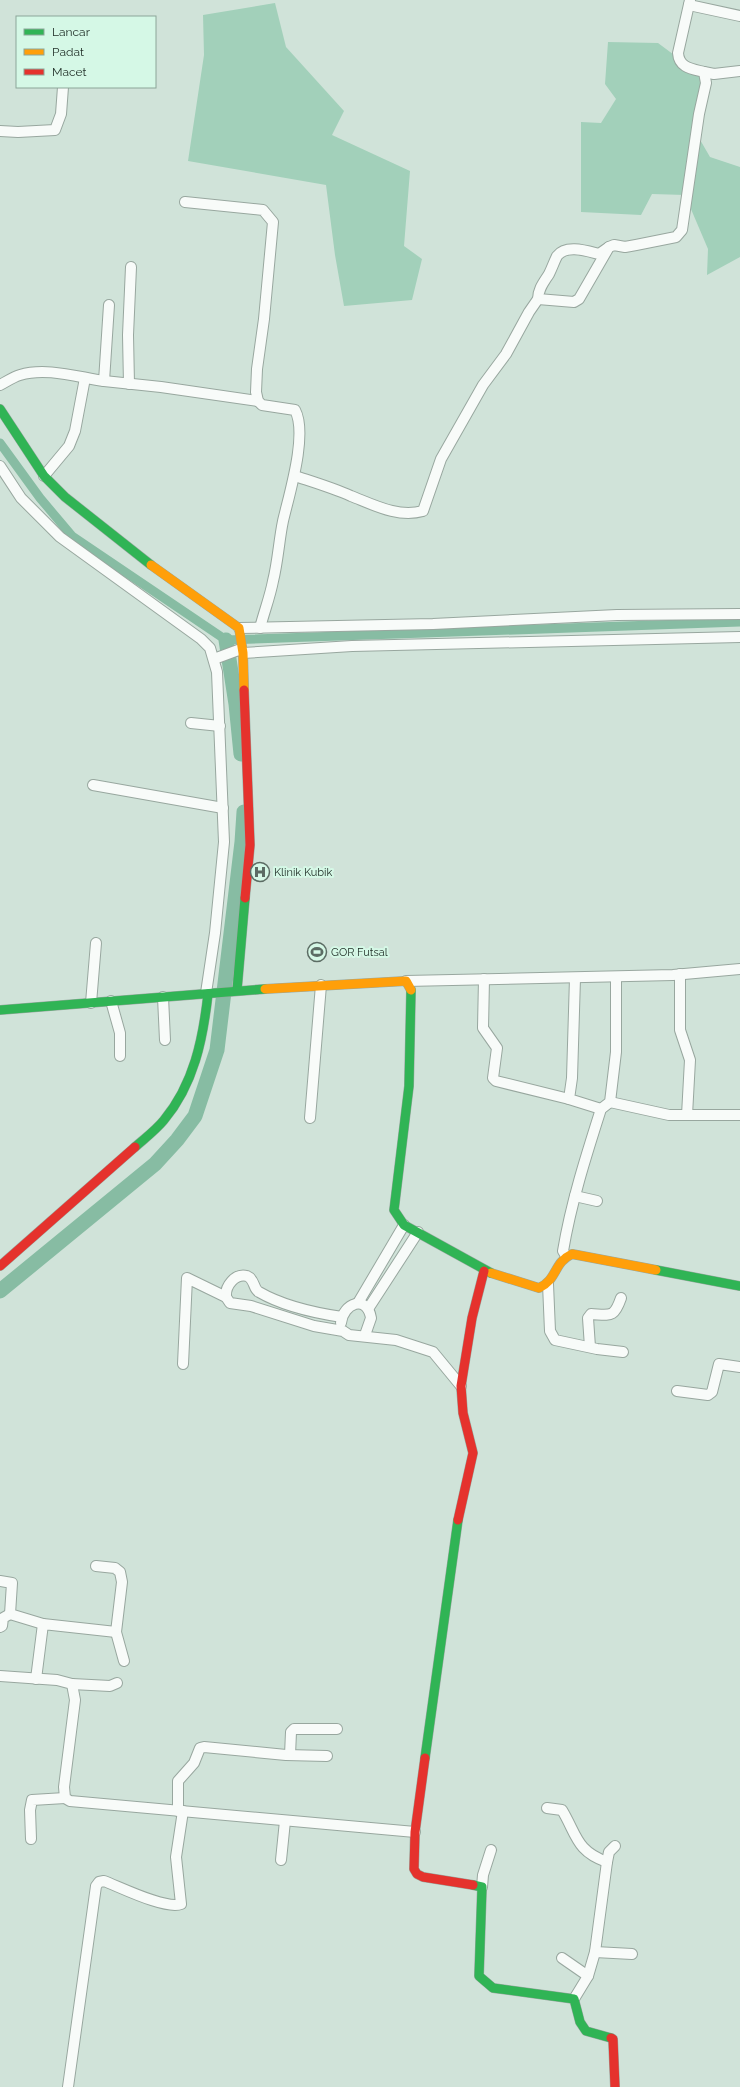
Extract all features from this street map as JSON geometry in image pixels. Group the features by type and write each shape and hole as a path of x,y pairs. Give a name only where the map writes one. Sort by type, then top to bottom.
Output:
{"street":[{"path":"740,16 689,3 678,53 678,59 687,68 714,74 740,72"},
{"path":"295,476 351,496 376,507 411,514 422,511 441,459 483,385 506,354 529,312 538,299 541,286 562,252 575,249 599,254 614,245 625,247 676,237 682,230 699,114 706,83 704,72"},
{"path":"0,131 18,132 55,130 61,114 63,88"},
{"path":"185,202 263,210 273,222 264,319 257,369 256,392 258,401"},
{"path":"538,299 574,302 579,299 609,247"},
{"path":"129,384 128,335 131,267"},
{"path":"104,381 109,305"},
{"path":"0,385 19,375 46,372 258,401 270,407 295,410 297,413 298,452 295,476 283,521 273,582 260,628"},
{"path":"44,476 69,446 75,432 85,378"},
{"path":"0,409 44,476 65,497 142,558 240,630 260,628 433,624 617,615 740,614"},
{"path":"0,466 21,498 60,537 201,638 217,658 224,842 204,1029 198,1060 181,1098 164,1122 0,1266"},
{"path":"234,990 250,845 240,630"},
{"path":"217,658 241,650 740,637"},
{"path":"191,723 220,726"},
{"path":"94,785 223,808"},
{"path":"91,1003 96,943"},
{"path":"0,1010 234,990 321,985 484,978 616,977 740,969"},
{"path":"680,974 680,1030 690,1060 687,1115"},
{"path":"566,1256 563,1251 575,1196 601,1109 610,1102 616,1052 616,977"},
{"path":"484,978 483,1028 497,1048 493,1078 496,1081 569,1099 601,1109"},
{"path":"569,1099 572,1078 575,978"},
{"path":"406,981 411,987 412,995 412,1049 394,1210 399,1220 404,1225 484,1271 529,1286 539,1288 548,1284"},
{"path":"310,1118 321,985"},
{"path":"163,997 165,1040"},
{"path":"111,1001 120,1033 120,1056"},
{"path":"610,1102 669,1115 740,1115"},
{"path":"575,1196 597,1201"},
{"path":"343,1331 342,1317 350,1306 358,1303 404,1225"},
{"path":"368,1309 418,1232"},
{"path":"623,1352 555,1340 552,1336 548,1284 560,1262 566,1256 578,1255 740,1286"},
{"path":"482,1887 423,1877 417,1874 412,1861 459,1515 473,1453 463,1413 461,1386 472,1318 484,1271"},
{"path":"342,1317 282,1303 257,1291 252,1279 240,1276 234,1278 225,1292 230,1303 251,1306 314,1326 343,1331 355,1336 365,1335 396,1340 433,1352 461,1386"},
{"path":"182,1364 187,1278 226,1297"},
{"path":"251,1306 257,1291"},
{"path":"590,1347 588,1318 591,1314 611,1315 617,1312 622,1298"},
{"path":"358,1303 362,1304 368,1309 371,1318 365,1335"},
{"path":"677,1391 708,1395 712,1392 719,1364 740,1367"},
{"path":"96,1566 115,1568 120,1572 122,1582 116,1632 124,1661"},
{"path":"0,1581 10,1581 12,1585 10,1614"},
{"path":"0,1627 2,1626 3,1618 10,1614 42,1624 116,1632"},
{"path":"36,1679 42,1624"},
{"path":"0,1676 57,1680 72,1684 110,1686 117,1684"},
{"path":"65,1798 64,1787 75,1700 72,1684"},
{"path":"290,1755 291,1732 294,1730 337,1729"},
{"path":"68,2087 96,1886 99,1882 104,1881 164,1904 175,1906 181,1904 176,1857 181,1811 178,1781 194,1763 200,1748 208,1746 290,1755 327,1756"},
{"path":"32,1839 30,1810 32,1800 65,1798 70,1801 415,1832"},
{"path":"547,1808 562,1810 583,1848 589,1854 607,1862"},
{"path":"280,1860 285,1821"},
{"path":"615,1846 609,1852 607,1862 595,1952 588,1976 574,1999 580,2027 588,2035 613,2039 615,2087"},
{"path":"491,1850 483,1875 478,1966 480,1976 493,1988 574,1999"},
{"path":"595,1952 632,1954"},
{"path":"562,1958 588,1976"}],"green space":[{"path":"275,3 286,47 344,111 332,135 410,171 404,246 422,259 412,300 344,306 335,255 326,185 188,161 204,55 203,15"},
{"path":"608,42 658,43 709,81 699,138 710,157 740,167 740,257 707,275 708,249 685,195 652,194 641,215 581,212 581,122 601,123 616,99 605,84"}],"waterway":[{"path":"0,443 40,498 72,536 226,640 740,622"},
{"path":"226,640 236,704 241,754"},
{"path":"0,1291 155,1164 177,1140 195,1116 217,1050 242,842 244,812"}],"traffic: fast":[{"path":"0,409 44,476 65,497 151,565"},
{"path":"237,990 245,898"},
{"path":"0,1010 265,989"},
{"path":"411,990 409,1086 394,1210 404,1225 491,1273"},
{"path":"135,1147 161,1124 183,1091 190,1076 200,1044 208,994"},
{"path":"656,1270 740,1286"},
{"path":"425,1758 458,1520"},
{"path":"473,1885 482,1887 479,1976 493,1988 574,1999 580,2022 586,2031 611,2038"}],"traffic: slow":[{"path":"151,565 239,628 243,653 244,690"},
{"path":"265,989 406,981 411,990"},
{"path":"491,1273 539,1288 550,1280 562,1262 572,1254 656,1270"}],"traffic: jam":[{"path":"244,690 250,845 245,898"},
{"path":"0,1266 135,1147"},
{"path":"458,1520 473,1453 463,1413 461,1386 472,1318 484,1271"},
{"path":"425,1758 415,1832 414,1869 417,1874 423,1877 473,1885"},
{"path":"611,2038 613,2039 615,2087"}],"place":[{"name":"Klinik Kubik","path":"260,872"},
{"name":"GOR Futsal","path":"317,952"}]}
